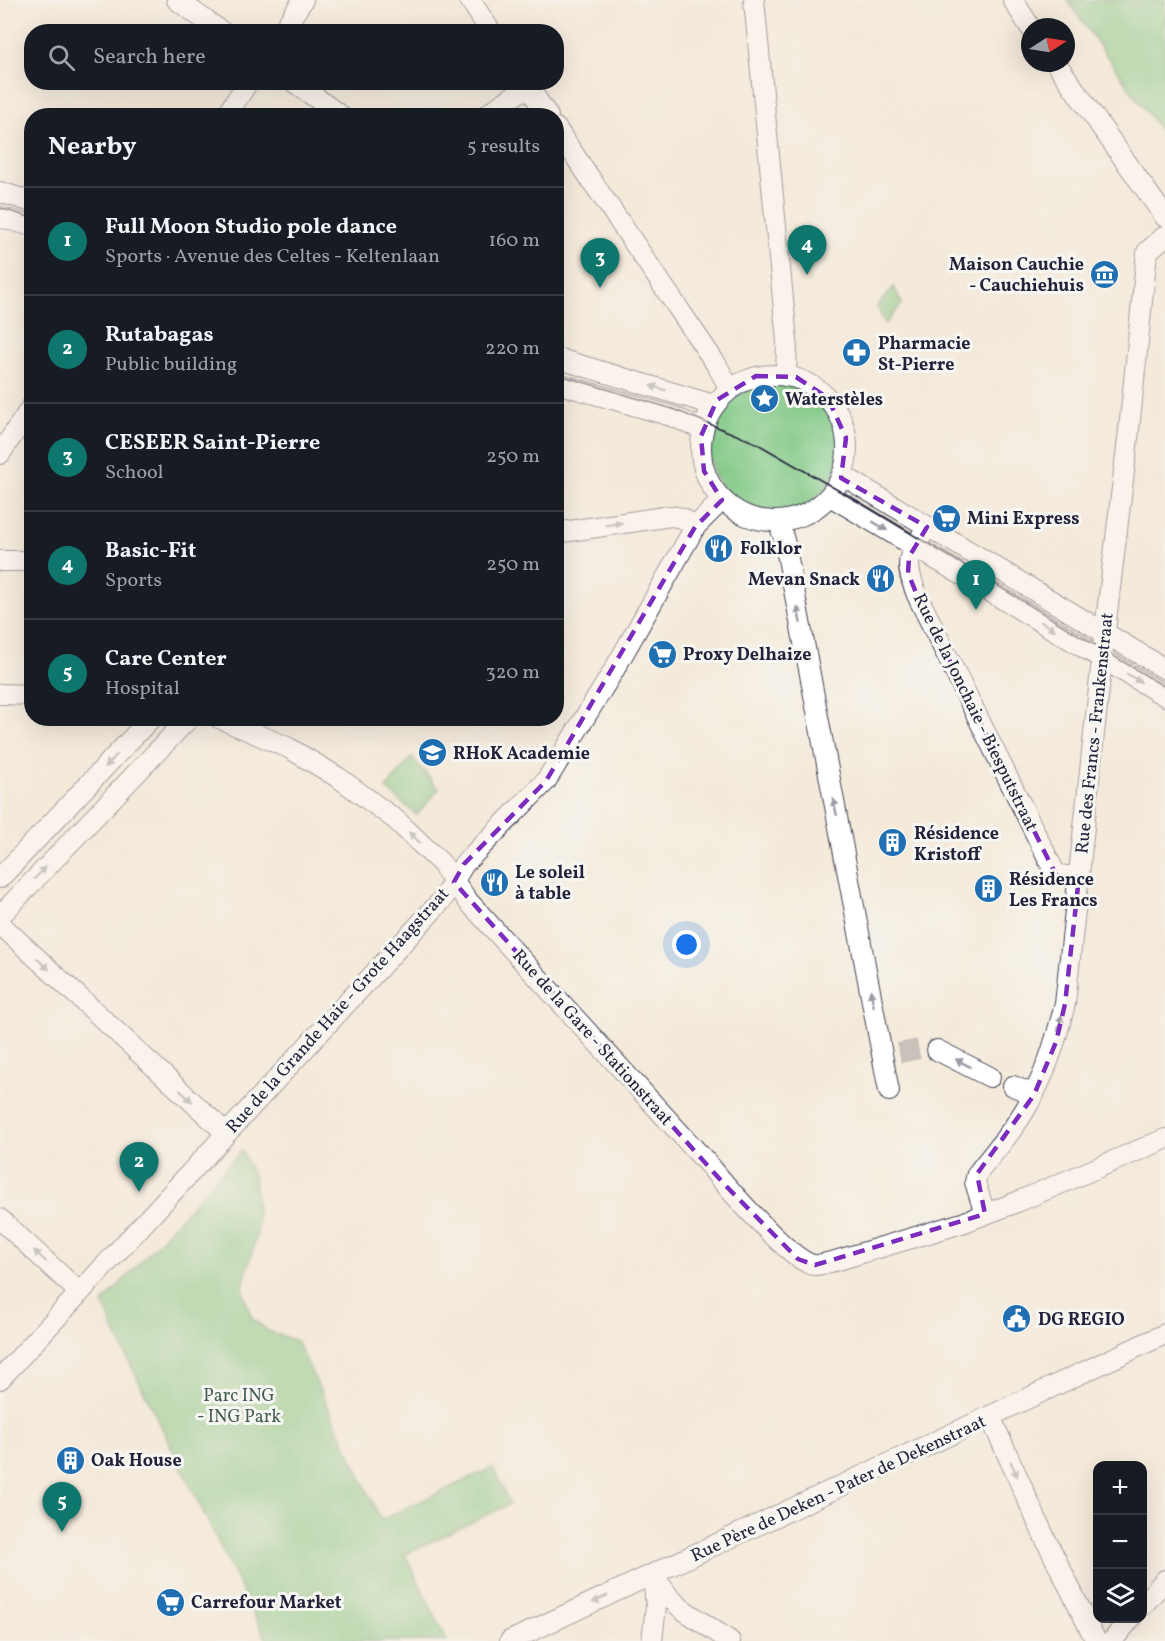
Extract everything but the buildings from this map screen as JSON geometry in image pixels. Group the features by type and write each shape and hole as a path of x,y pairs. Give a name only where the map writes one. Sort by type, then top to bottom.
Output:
{"street":[{"path":"177,0 211,24"},
{"path":"287,24 303,0"},
{"path":"470,0 486,24"},
{"path":"754,0 787,341 786,375"},
{"path":"1013,0 1024,18"},
{"path":"1062,72 1165,217"},
{"path":"231,108 243,90"},
{"path":"305,90 330,108"},
{"path":"496,108 519,90"},
{"path":"531,90 543,108"},
{"path":"564,141 716,364 730,389"},
{"path":"0,192 24,200"},
{"path":"0,217 24,224"},
{"name":"Rue des Francs - Frankenstraat","path":"985,1214 975,1182 977,1174 1034,1095 1056,1041 1065,1004 1147,252 1165,236"},
{"path":"564,360 714,405"},
{"path":"786,375 820,390 828,398 844,427 847,449 841,477 830,496 808,513 780,521 760,520 730,506 715,491 704,471 701,448 703,429 714,405 730,389 756,376 786,375"},
{"path":"564,385 670,416 703,429"},
{"path":"0,454 24,418"},
{"path":"841,477 852,481 1165,669"},
{"path":"830,496 1165,696"},
{"name":"Rue de la Grande Haie - Grote Haagstraat","path":"0,1379 442,900 464,864 546,781 614,670 695,527 722,500"},
{"path":"564,532 671,516 682,518 695,527"},
{"path":"780,521 891,1054 889,1091"},
{"name":"Rue de la Jonchaie - Biesputstraat","path":"927,527 909,557 908,573 917,595 1056,875 1079,877"},
{"path":"0,561 24,561"},
{"path":"0,694 24,695"},
{"path":"0,878 143,726"},
{"path":"0,916 181,726"},
{"name":"Rue de la Gare - Stationstraat","path":"237,726 288,748 339,778 396,820 441,863 468,901 709,1165 724,1185 798,1259 815,1265 835,1261 985,1214 1165,1139"},
{"path":"0,924 226,1133"},
{"path":"937,1050 990,1077"},
{"path":"1013,1086 1034,1095"},
{"path":"0,1219 80,1292"},
{"name":"Rue Père de Deken - Pater de Dekenstraat","path":"510,1641 1165,1334"},
{"path":"990,1416 1044,1536 1096,1641"},
{"path":"652,1641 656,1606 653,1575"},
{"path":"653,1575 670,1598 682,1609 730,1641"},
{"path":"1147,1601 1165,1580"},
{"path":"1112,1641 1127,1623"}],"highlighted area":[{"path":"756,376 796,377 828,398 846,438 841,478 927,527 909,557 908,573 917,595 1056,875 1079,877 1065,1004 1056,1042 1034,1095 977,1174 985,1214 815,1265 798,1259 725,1185 454,882 464,864 546,781 695,527 722,500 704,471 701,436 717,400"}],"green space":[{"path":"1067,0 1165,0 1165,138"},
{"path":"894,287 902,304 885,324 877,306"},
{"path":"774,383 799,388 820,402 834,423 839,448 834,473 820,494 799,508 774,513 749,508 728,494 714,473 709,448 714,423 728,402 749,388"},
{"path":"412,757 439,789 417,815 386,789"},
{"name":"Parc ING - ING Park","path":"242,1150 254,1178 258,1222 243,1286 252,1318 268,1331 297,1341 381,1520 493,1467 510,1504 405,1554 447,1641 267,1641 117,1337 103,1303"}],"tunnel":[{"path":"899,1053 919,1049 937,1050"}],"tram line":[{"path":"0,208 24,216"},
{"path":"564,376 673,409 756,443 862,504 1165,687"}],"place":[{"name":"Maison Cauchie - Cauchiehuis","path":"1105,274"},
{"name":"Basic-Fit","path":"807,275"},
{"name":"CESEER Saint-Pierre","path":"600,288"},
{"name":"Pharmacie St-Pierre","path":"857,353"},
{"name":"Waterstèles","path":"764,399"},
{"name":"Mini Express","path":"946,518"},
{"name":"Folklor","path":"719,548"},
{"name":"Mevan Snack","path":"881,579"},
{"name":"Full Moon Studio pole dance","path":"976,610"},
{"name":"Proxy Delhaize","path":"662,654"},
{"name":"RHoK Academie","path":"432,753"},
{"name":"Résidence Kristoff","path":"893,843"},
{"name":"Le soleil à table","path":"494,882"},
{"name":"Résidence Les Francs","path":"988,889"},
{"name":"Rutabagas","path":"139,1192"},
{"name":"DG REGIO","path":"1017,1319"},
{"name":"Oak House","path":"70,1460"},
{"name":"Care Center","path":"62,1532"},
{"name":"Carrefour Market","path":"170,1602"}]}
